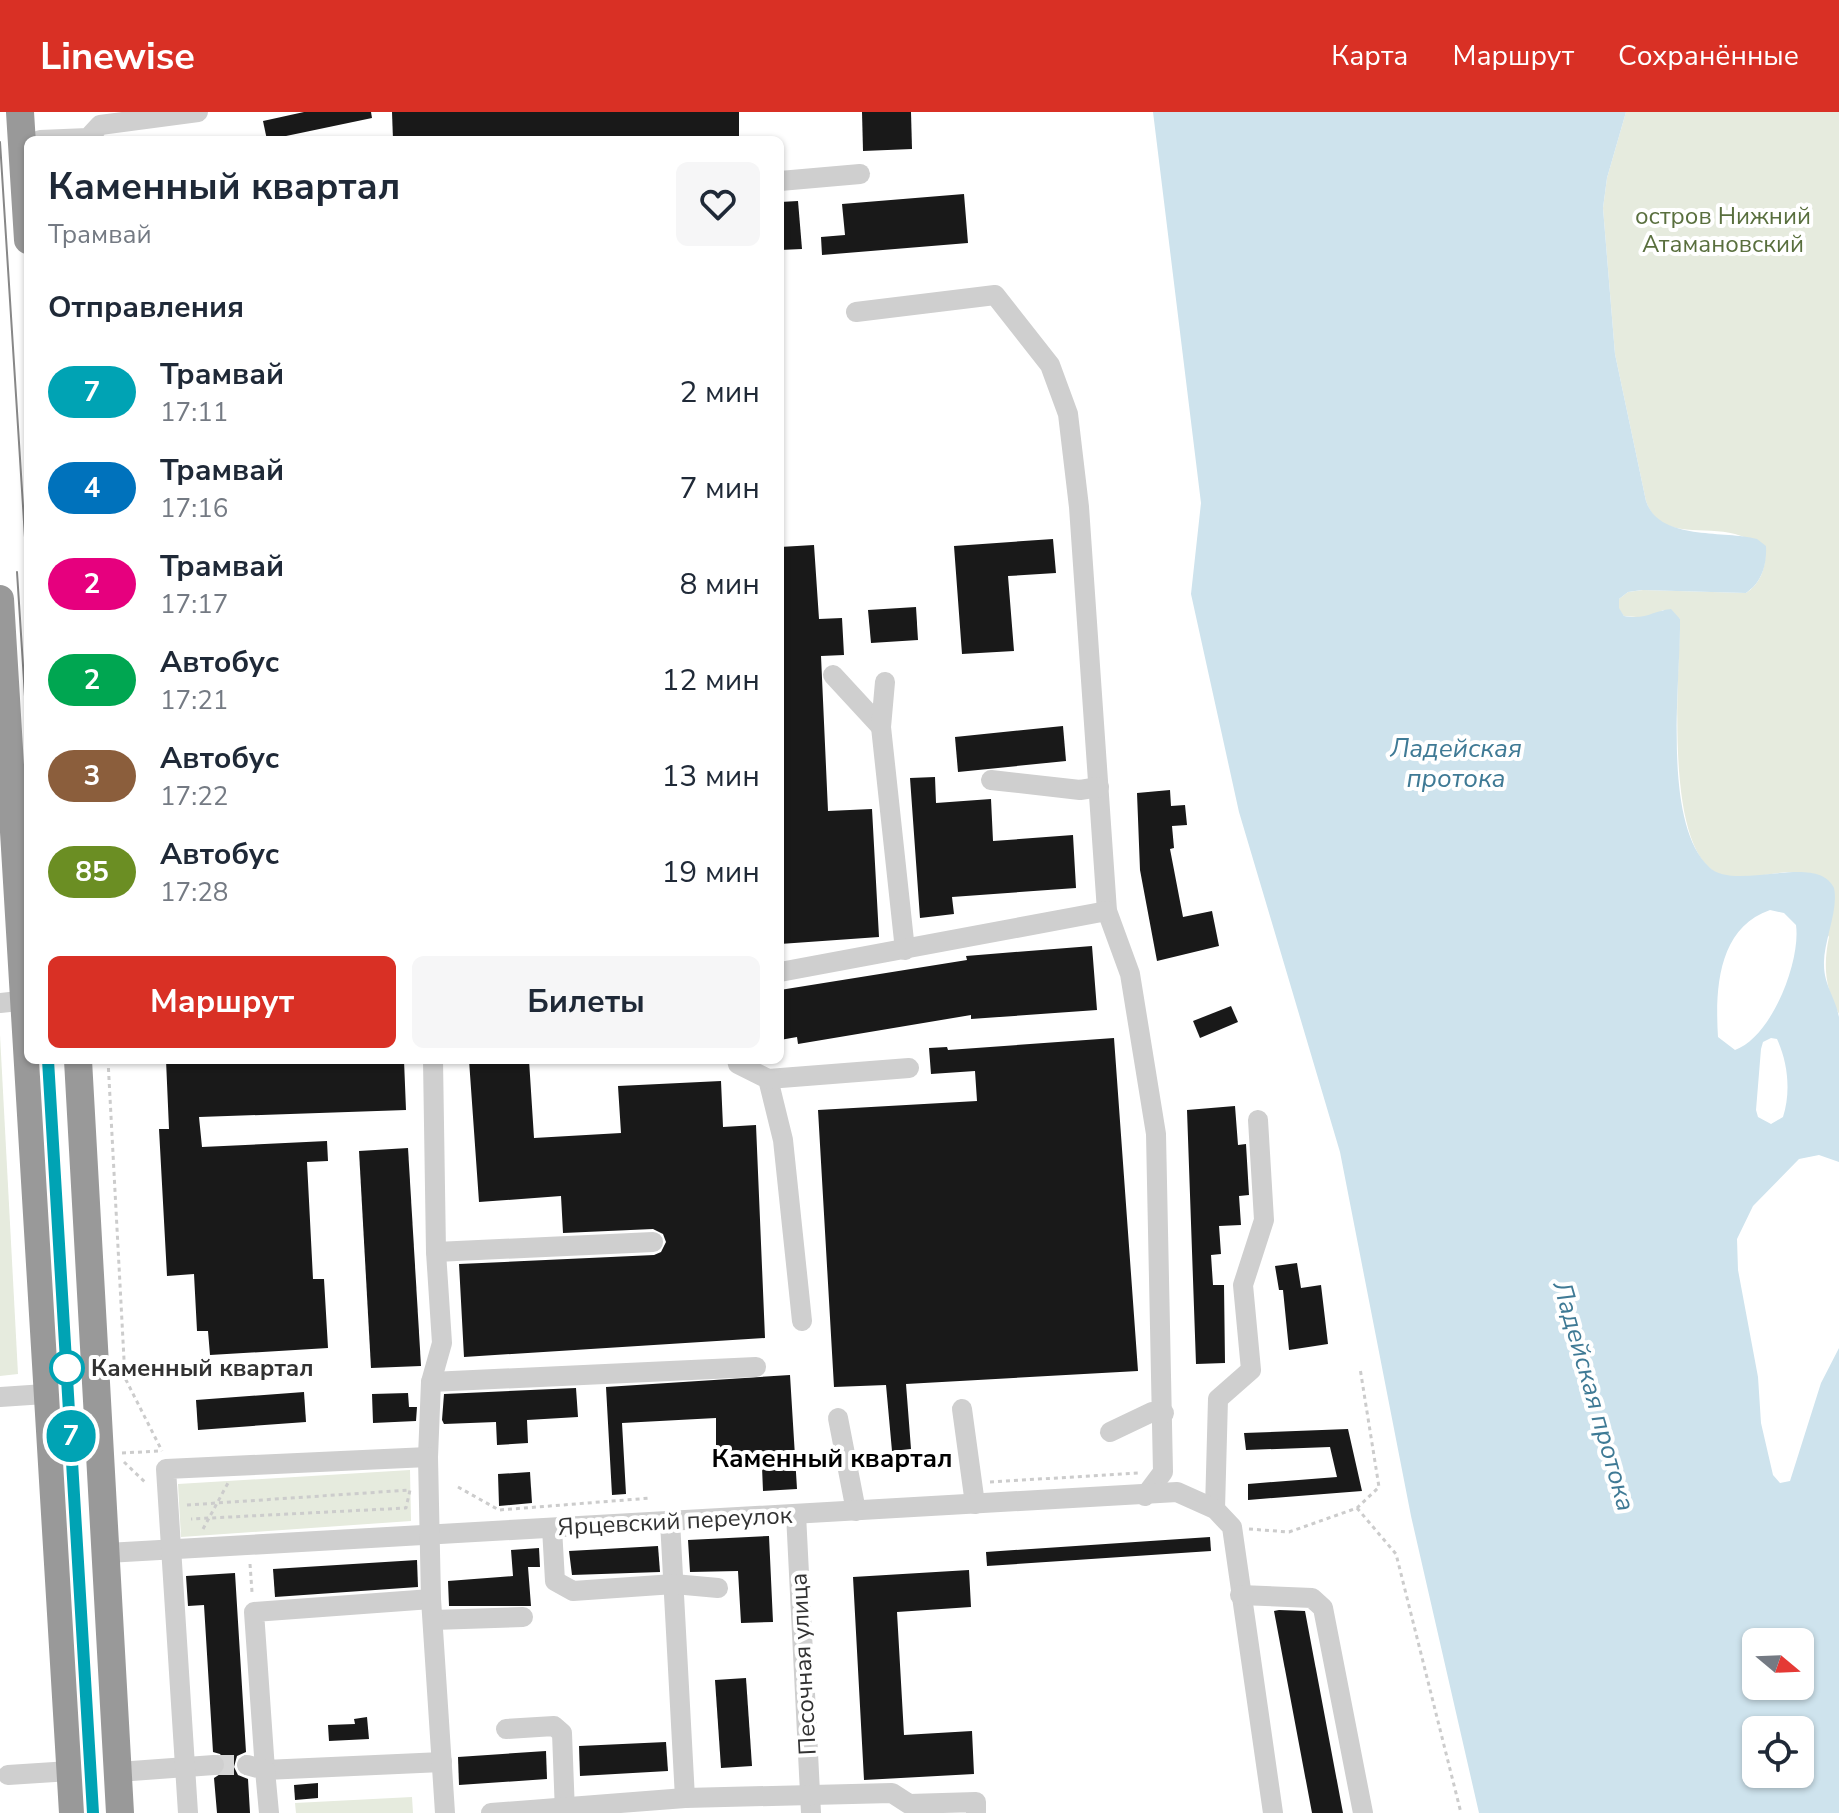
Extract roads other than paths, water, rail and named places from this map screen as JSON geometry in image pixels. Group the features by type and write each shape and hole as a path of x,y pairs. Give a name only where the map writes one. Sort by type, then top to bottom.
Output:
{"highway":[{"path":"20,112 29,136"},
{"path":"0,599 17,1001 73,1813"},
{"path":"78,1064 120,1813"}],"street":[{"path":"87,112 88,136"},
{"path":"90,136 100,125 198,112"},
{"path":"784,181 860,174"},
{"path":"856,312 995,295 1050,365 1068,414 1079,507 1107,911 1130,974 1156,1134 1163,1472 1145,1496"},
{"path":"833,675 881,727"},
{"path":"885,682 881,727 905,950"},
{"path":"991,780 1080,790 1099,787"},
{"path":"784,971 1107,911"},
{"path":"433,1064 436,1252 442,1343 431,1382 429,1535 445,1813"},
{"path":"738,1064 768,1079 909,1068"},
{"path":"768,1079 783,1140 802,1321"},
{"path":"1215,1509 1218,1399 1251,1370 1243,1285 1264,1220 1258,1120"},
{"path":"436,1252 653,1242"},
{"path":"431,1382 756,1367"},
{"path":"0,1397 45,1394"},
{"path":"962,1409 975,1504"},
{"path":"1110,1432 1152,1412 1164,1413"},
{"path":"838,1418 856,1511"},
{"path":"188,1813 166,1469 238,1469 428,1457"},
{"name":"Ярцевский переулок","path":"107,1553 1177,1492 1215,1509 1232,1527 1240,1595"},
{"name":"Песочная улица","path":"796,1514 810,1804"},
{"path":"670,1521 685,1798"},
{"path":"552,1528 555,1581 573,1591 674,1584 718,1588"},
{"path":"1273,1813 1240,1595 1312,1598 1323,1608 1363,1813"},
{"path":"269,1813 256,1767 254,1612 432,1610 523,1617"},
{"path":"506,1729 554,1726 562,1733 565,1810"},
{"path":"256,1767 442,1762"},
{"path":"118,1772 214,1765"},
{"path":"8,1775 70,1771"},
{"path":"491,1813 565,1810 685,1798 810,1804 892,1793 909,1804 976,1802 976,1813"}],"water":[{"name":"Ладейская протока","path":"1153,112 1626,112 1607,178 1603,208 1615,354 1646,501 1653,514 1664,523 1693,532 1757,539 1766,546 1766,553 1760,578 1746,593 1642,590 1628,592 1619,599 1619,608 1624,616 1632,617 1671,609 1680,619 1677,713 1679,785 1684,818 1694,846 1709,867 1721,874 1738,876 1811,873 1825,878 1834,888 1824,965 1839,1017 1839,1162 1819,1155 1799,1159 1753,1206 1737,1239 1738,1270 1758,1377 1761,1423 1773,1475 1780,1483 1790,1481 1821,1383 1839,1348 1839,1813 1479,1813 1411,1516 1340,1152 1239,812 1191,594 1201,503","holes":["1770,910 1784,913 1796,925 1794,957 1789,977 1772,1014 1761,1030 1735,1050 1718,1037 1719,980 1723,962 1740,931","1777,1039 1787,1078 1783,1117 1771,1124 1758,1117 1756,1110 1761,1049 1763,1042"]}],"tunnel":[{"path":"214,1765 247,1765"}],"tram line":[{"path":"0,142 24,522"},
{"path":"17,572 24,681"},
{"path":"48,1064 93,1813"},
{"name":"7","path":"48,1064 93,1813"}],"place":[{"name":"Каменный квартал","path":"67,1368"}],"district":[{"name":"Каменный квартал","path":"832,1458"}],"park label":[{"name":"остров Нижний Атамановский","path":"1723,230"}]}
